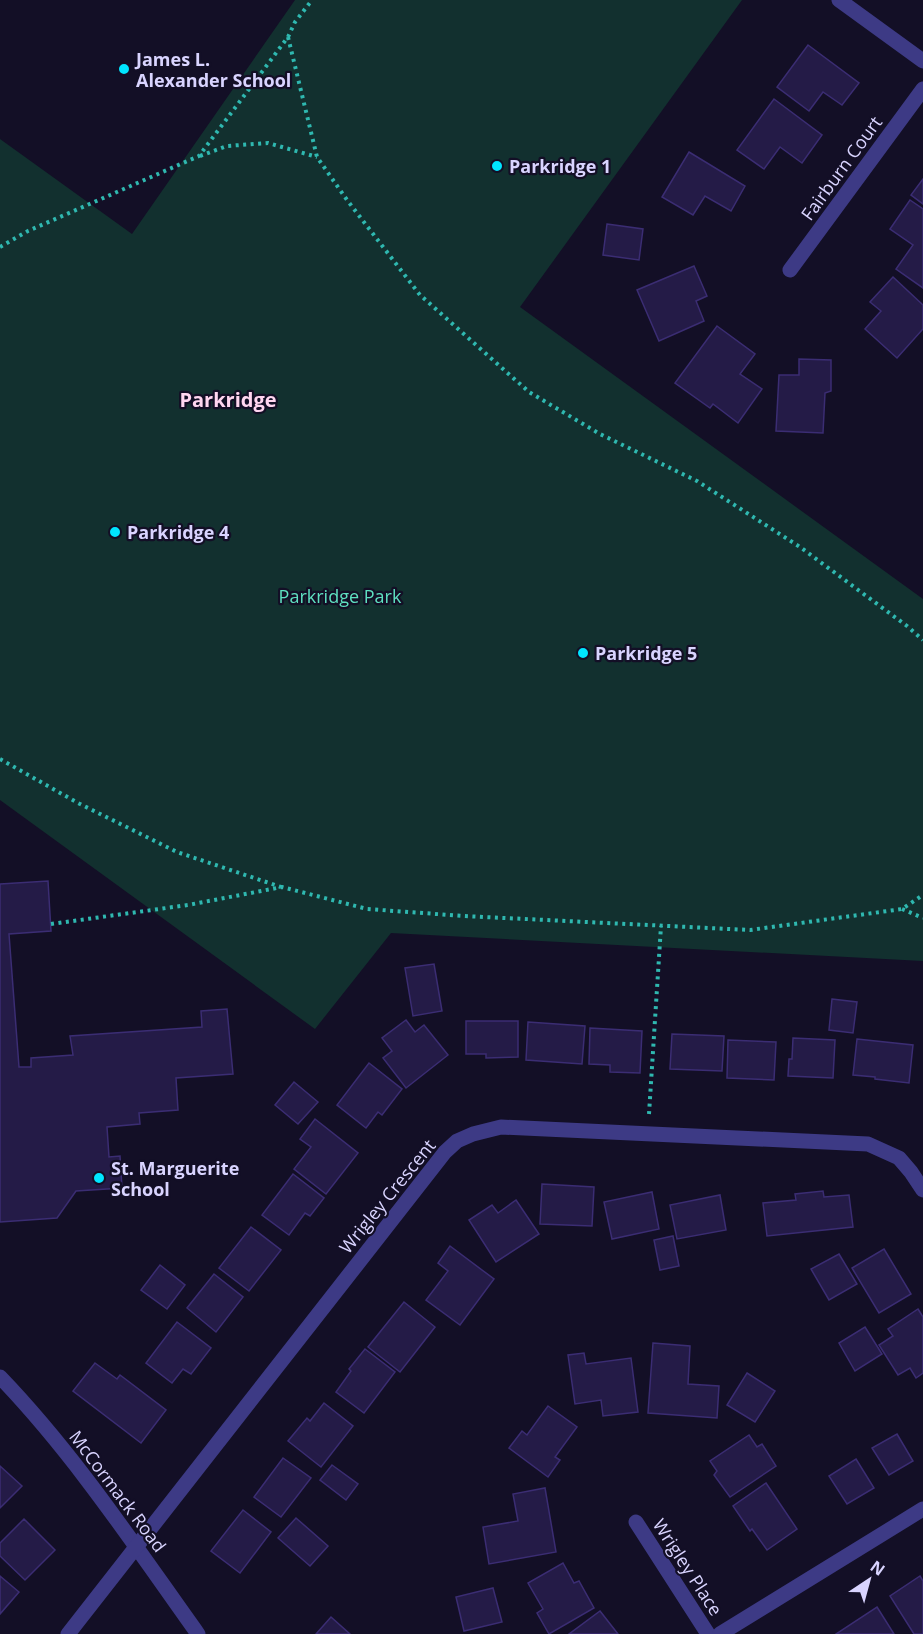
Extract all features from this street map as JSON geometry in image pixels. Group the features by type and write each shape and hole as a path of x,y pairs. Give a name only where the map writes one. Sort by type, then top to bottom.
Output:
{"street":[{"path":"839,0 923,61"},
{"name":"Fairburn Court","path":"789,270 923,89"},
{"name":"Wrigley Crescent","path":"68,1634 445,1152 457,1141 501,1126 868,1144 898,1158 923,1190"},
{"name":"McCormack Road","path":"0,1377 37,1417 96,1493 198,1634"},
{"path":"720,1634 923,1509"},
{"name":"Wrigley Place","path":"636,1522 708,1634"}],"path":[{"path":"199,156 288,37 295,22 312,0"},
{"path":"288,37 318,157 347,200 420,295 529,392 600,434 697,481 800,547 923,640"},
{"path":"0,247 28,231 199,156 227,146 268,143 318,157"},
{"path":"0,759 78,803 177,852 282,887 368,909 750,930 902,909 923,895"},
{"path":"51,924 188,905 282,887"},
{"path":"902,909 923,918"},
{"path":"650,1106 661,926"}],"green space":[{"name":"Parkridge Park","path":"295,0 742,0 520,307 923,599 923,961 391,933 315,1029 0,800 0,139 132,234"}],"building":[{"path":"808,45 859,83 842,105 823,92 809,111 777,87"},
{"path":"774,99 822,135 802,163 780,147 764,169 737,150"},
{"path":"689,152 745,186 731,211 705,196 693,215 662,197"},
{"path":"923,179 923,204 911,195"},
{"path":"910,200 923,209 923,288 896,269 913,245 890,229"},
{"path":"607,224 643,229 639,260 603,255"},
{"path":"694,266 707,296 696,301 704,321 659,341 637,290"},
{"path":"893,277 923,305 923,329 897,358 865,329 881,311 870,302"},
{"path":"717,326 755,354 740,374 762,389 738,423 713,404 710,408 675,383"},
{"path":"799,359 831,360 831,391 825,393 823,433 776,431 779,375 799,375"},
{"path":"48,881 51,931 9,934 19,1067 31,1067 31,1058 73,1055 70,1036 202,1027 201,1011 227,1009 233,1074 176,1078 178,1110 139,1113 140,1124 107,1127 109,1157 120,1156 122,1188 76,1191 57,1218 0,1222 0,884"},
{"path":"434,964 442,1011 413,1016 405,968"},
{"path":"832,999 857,1002 853,1033 829,1030"},
{"path":"406,1020 415,1032 424,1025 448,1055 406,1088 383,1058 392,1051 382,1038"},
{"path":"466,1021 518,1021 518,1057 486,1058 486,1054 466,1054"},
{"path":"528,1022 585,1026 582,1064 526,1060"},
{"path":"590,1028 642,1031 640,1073 610,1072 610,1065 589,1064"},
{"path":"672,1034 724,1036 722,1071 670,1069"},
{"path":"793,1038 835,1040 833,1078 788,1076"},
{"path":"857,1039 913,1045 909,1083 853,1075"},
{"path":"728,1040 776,1042 774,1080 727,1078"},
{"path":"369,1063 402,1089 382,1115 378,1112 366,1128 337,1105"},
{"path":"294,1082 318,1102 298,1124 275,1105"},
{"path":"315,1119 358,1153 326,1194 294,1169 311,1147 300,1139"},
{"path":"293,1174 324,1198 310,1216 305,1213 289,1235 262,1215"},
{"path":"542,1184 594,1187 592,1226 540,1224"},
{"path":"823,1191 824,1197 849,1195 853,1227 767,1236 763,1203 796,1200 795,1194"},
{"path":"652,1192 659,1229 612,1239 604,1202"},
{"path":"720,1195 726,1230 677,1239 670,1205"},
{"path":"516,1200 539,1234 496,1262 469,1220 492,1205 498,1213"},
{"path":"251,1227 281,1250 249,1291 219,1268"},
{"path":"673,1236 679,1266 660,1270 654,1240"},
{"path":"450,1246 494,1279 460,1325 426,1300 448,1271 438,1263"},
{"path":"884,1249 911,1294 879,1313 852,1268"},
{"path":"839,1254 857,1284 829,1300 811,1269"},
{"path":"160,1265 185,1285 167,1309 141,1290"},
{"path":"214,1274 243,1297 216,1332 187,1308"},
{"path":"404,1302 435,1327 400,1372 368,1347"},
{"path":"918,1309 923,1317 923,1373 916,1378 910,1368 898,1375 879,1345 893,1336 888,1329"},
{"path":"177,1322 211,1348 191,1374 183,1369 172,1383 146,1363"},
{"path":"865,1327 882,1354 855,1371 839,1343"},
{"path":"653,1343 690,1346 688,1384 719,1386 717,1418 648,1413"},
{"path":"365,1349 395,1372 364,1413 336,1392 351,1371 349,1369"},
{"path":"584,1353 586,1364 631,1358 638,1412 603,1416 601,1400 575,1404 568,1355"},
{"path":"95,1363 117,1379 120,1375 166,1410 141,1443 73,1391"},
{"path":"747,1373 775,1391 755,1422 727,1405"},
{"path":"324,1403 353,1426 321,1467 288,1441 307,1418 310,1421"},
{"path":"548,1406 577,1427 555,1457 560,1460 548,1477 509,1448 522,1431 527,1435"},
{"path":"897,1434 913,1461 889,1475 872,1448"},
{"path":"749,1435 757,1447 762,1444 776,1466 730,1497 714,1475 717,1471 710,1461"},
{"path":"283,1458 311,1478 281,1517 254,1497"},
{"path":"856,1459 874,1488 847,1504 829,1476"},
{"path":"332,1465 358,1484 346,1500 320,1480"},
{"path":"0,1466 22,1486 0,1508"},
{"path":"766,1483 797,1529 767,1550 752,1529 750,1531 733,1506"},
{"path":"545,1488 556,1552 489,1564 483,1527 518,1521 513,1494"},
{"path":"243,1510 271,1532 240,1573 211,1551"},
{"path":"296,1518 328,1546 310,1566 278,1538"},
{"path":"24,1519 55,1550 25,1580 0,1556 0,1543"},
{"path":"563,1563 574,1583 579,1581 594,1608 549,1634 537,1613 543,1609 528,1583"},
{"path":"0,1576 19,1592 0,1614"},
{"path":"920,1576 923,1581 923,1634 914,1634 890,1596"},
{"path":"493,1588 502,1622 464,1631 456,1597"},
{"path":"877,1607 894,1634 836,1634"},
{"path":"600,1611 618,1634 569,1634"},
{"path":"331,1617 350,1634 316,1634"}],"place":[{"name":"James L. Alexander School","path":"124,69"},
{"name":"Parkridge 1","path":"497,166"},
{"name":"Parkridge 4","path":"115,532"},
{"name":"Parkridge 5","path":"583,653"},
{"name":"St. Marguerite School","path":"99,1178"}],"district":[{"name":"Parkridge","path":"228,399"}]}
